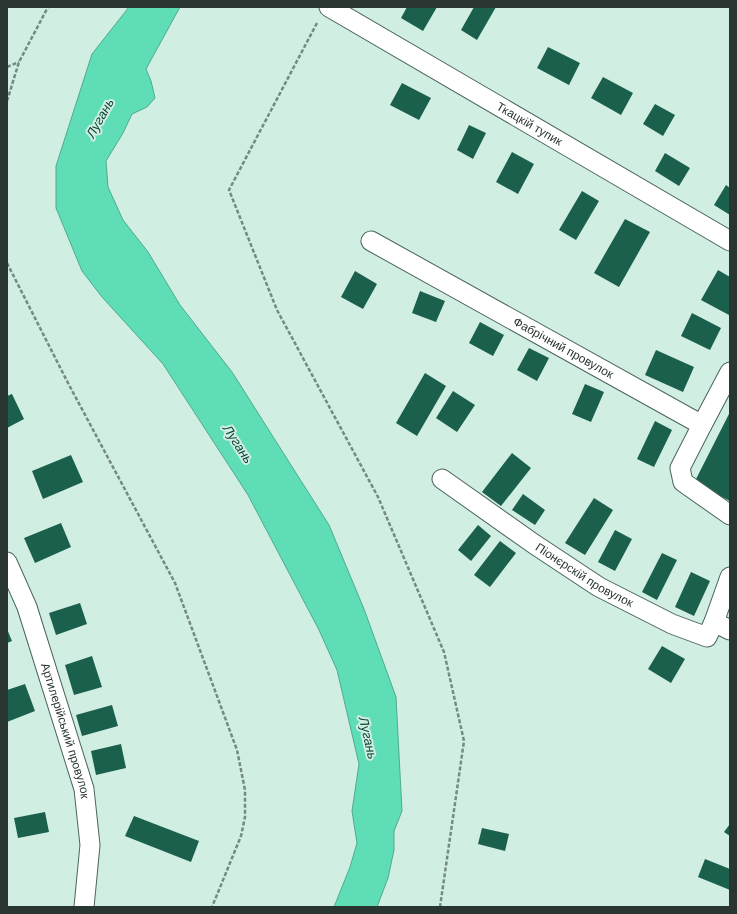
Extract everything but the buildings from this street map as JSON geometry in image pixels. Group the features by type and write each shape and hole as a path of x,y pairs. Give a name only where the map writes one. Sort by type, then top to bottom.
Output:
{"street":[{"name":"Ткацкій тупик","path":"324,13 730,240"},
{"name":"Фабрічний провулок","path":"371,241 702,425"},
{"path":"730,372 680,468 683,482 730,515"},
{"name":"Піонєрскій провулок","path":"442,479 534,544 599,587 672,624 707,637 722,626"},
{"name":"Артилерійський провулок","path":"7,562 27,607 84,789 90,845 84,907"},
{"path":"722,626 730,577"}],"path":[{"path":"7,101 19,62 48,7"},
{"path":"324,13 229,190 277,310 378,497 444,652 464,741 440,907"},
{"path":"7,67 19,62"},
{"path":"7,264 68,383 175,583 237,750 245,790 245,817 241,836 212,907"}],"water":[{"name":"Лугань","path":"129,7 180,7 146,69 151,81 155,98 147,107 132,114 123,133 106,161 108,187 123,220 148,252 180,305 232,372 329,525 364,609 396,697 402,811 394,831 394,850 388,878 377,907 334,907 350,867 357,843 352,811 359,764 337,670 319,630 248,495 163,364 102,297 82,271 56,208 56,166 92,54"}]}
